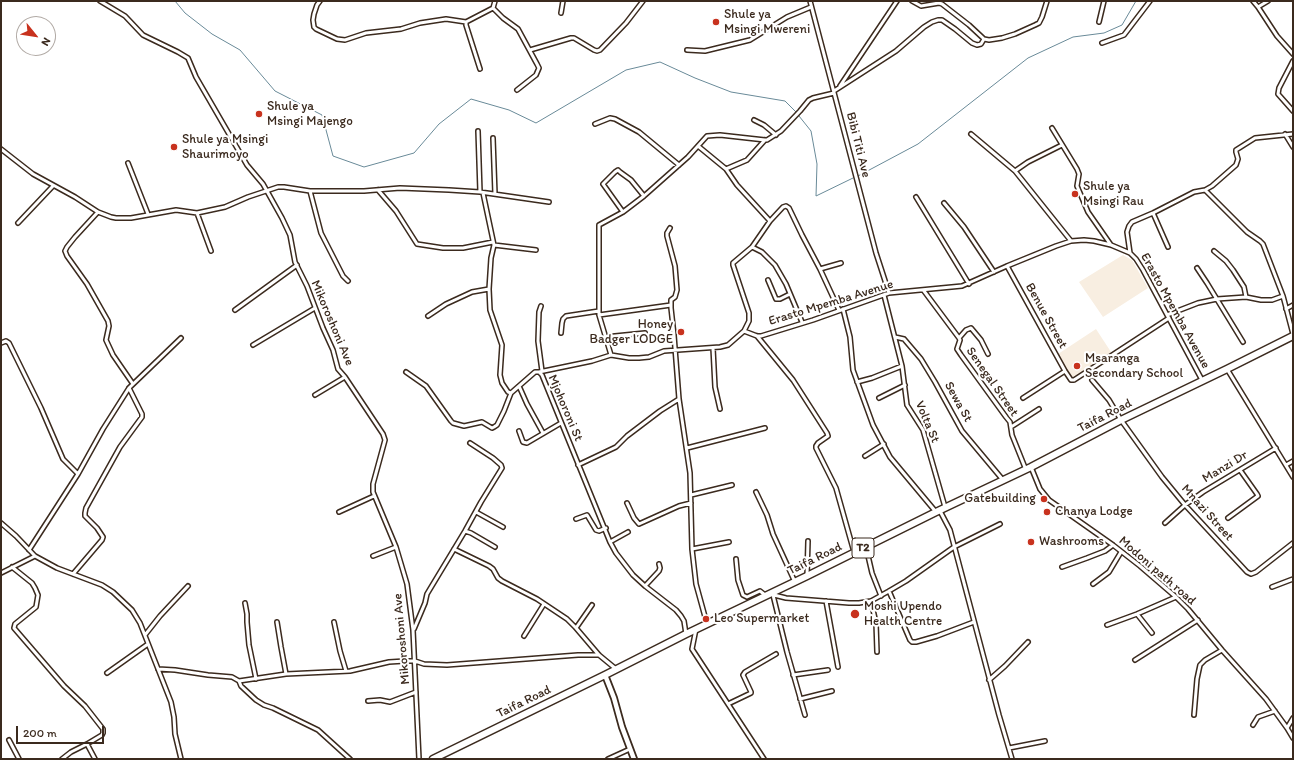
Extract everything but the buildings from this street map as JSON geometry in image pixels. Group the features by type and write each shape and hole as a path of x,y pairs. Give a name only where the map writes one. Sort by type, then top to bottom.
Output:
{"highway":[{"name":"Taifa Road","path":"433,759 605,676 696,629 769,595 1028,468 1293,335"}],"street":[{"name":"Mikoroshoni Ave","path":"100,1 126,16 143,35 150,40 188,58 196,77 247,165 267,190 282,218 290,235 297,266 307,286 333,350 338,369 381,429 384,440 373,484 374,496 382,510 396,547 407,584 413,630 419,759"},
{"path":"320,1 314,14 314,27 337,39 345,40 366,33 401,29 420,22 446,19 466,22 493,8 495,1"},
{"path":"561,13 563,1"},
{"path":"530,50 561,40 574,38 594,50 600,50 622,27 643,1"},
{"name":"Bibi Titi Ave","path":"810,1 848,149 880,266 889,293"},
{"path":"726,169 747,160 765,140 776,135 809,100 834,92 897,1"},
{"path":"912,1 921,6 939,3 942,4 984,39 1002,38 1039,23 1047,1"},
{"path":"1099,22 1104,1"},
{"path":"1102,43 1124,35 1150,1"},
{"path":"1253,1 1277,36 1293,54"},
{"path":"1258,7 1268,1"},
{"path":"687,50 705,51 750,40 787,17 811,7"},
{"path":"493,8 503,18 518,29 539,68 538,73 518,90"},
{"path":"838,88 896,51 924,27 938,20 942,20 956,29 972,43 978,45 981,44 984,39"},
{"path":"466,22 480,69"},
{"path":"1293,61 1279,88 1278,94 1293,111"},
{"path":"595,124 610,118 616,119 639,132 679,165"},
{"path":"754,120 764,125 776,135"},
{"path":"1052,128 1077,168 1079,174 1077,186 1088,212 1112,245"},
{"path":"406,372 426,386 453,423 464,426 482,422 494,428 504,411 511,393 508,392 502,383 500,375 502,345 490,310 489,289 493,244 481,193 478,131"},
{"path":"611,355 599,313 600,280 598,227 601,223 623,212 644,196 679,165 710,134 765,140"},
{"path":"971,134 1015,171 1071,241"},
{"path":"1285,134 1293,147"},
{"path":"1130,253 1128,232 1129,226 1132,222 1194,192 1205,190 1220,180 1236,165 1238,159 1236,152 1240,147 1255,138 1293,134"},
{"path":"493,138 495,194"},
{"path":"1015,171 1028,162 1062,145"},
{"path":"698,146 726,169 737,185 770,221"},
{"path":"1,149 33,174 53,186 75,197 98,212 116,218 131,218 176,210 197,213 225,207 267,190 284,186 310,191 416,189 495,194 549,202"},
{"path":"128,163 148,214"},
{"path":"623,212 602,184 615,172 618,170 631,180 644,196"},
{"path":"18,223 53,186"},
{"path":"378,190 396,212 417,244 443,248 463,248 493,244 536,250"},
{"path":"1205,190 1247,232 1263,244 1283,296 1293,335"},
{"path":"310,191 321,233 343,276 348,281"},
{"path":"916,197 969,284"},
{"path":"944,203 964,227 994,272"},
{"path":"541,306 539,312 538,341 540,372 592,361 611,355 639,358 649,357 664,351 713,348 728,345 744,331 749,321 749,313 733,265 736,260 752,246 770,221 783,207 786,206 789,208 820,269 838,310"},
{"path":"98,212 67,246 65,251 87,284 108,321 109,326 106,340 133,384"},
{"path":"197,213 211,251"},
{"path":"1153,213 1168,247"},
{"path":"670,228 667,236 675,266 677,290 675,297 671,300 674,350 678,399 687,448 692,496 692,549 696,584 708,624"},
{"name":"Erasto Mpemba Avenue","path":"744,331 757,336 884,296 889,293 924,291 962,286 1007,266 1071,241 1090,240 1112,245 1130,253 1143,270 1202,380"},
{"path":"752,246 762,252 775,265 802,322"},
{"path":"1214,251 1226,261 1233,270 1244,287 1246,296"},
{"path":"820,269 841,263"},
{"path":"235,310 297,266"},
{"name":"Benue Street","path":"1007,266 1065,371"},
{"path":"1196,268 1243,342"},
{"path":"768,280 776,299 780,299 790,294"},
{"path":"428,316 446,304 472,292 489,289"},
{"name":"Senegal Street","path":"924,291 959,338 957,349 1006,417 1011,427 1014,439 1028,468"},
{"name":"Volta St","path":"884,296 902,366 907,405 922,430 941,510"},
{"path":"1023,398 1065,371 1071,380 1074,380 1168,316 1198,303 1217,299 1246,296 1261,300 1272,300 1283,296"},
{"path":"561,333 562,322 566,316 671,305"},
{"path":"1286,308 1293,305"},
{"path":"253,345 315,308"},
{"path":"843,309 850,337 853,370 873,425 890,457 901,471 941,510 950,530 1012,759"},
{"path":"959,338 966,330 971,328 981,340 988,354"},
{"path":"605,337 644,333"},
{"path":"757,336 793,380 827,433 828,436 818,443 816,448 836,488 854,552"},
{"name":"Sewa St","path":"895,337 904,339 920,359 935,382 962,431 1003,480"},
{"path":"29,550 78,474 103,429 129,388 181,338"},
{"path":"1,343 6,341 9,343 41,408 63,459 78,474"},
{"path":"713,348 715,387 720,409"},
{"path":"857,382 872,378 902,366"},
{"path":"1227,369 1293,477"},
{"name":"Mjohoroni St","path":"511,393 535,372 540,372 578,465 606,528 610,542 624,563 645,586 676,610 684,622 686,634"},
{"path":"315,395 345,377"},
{"name":"Mnazi Street","path":"1092,380 1109,400 1121,420 1162,477 1185,505 1247,572 1251,574 1256,572 1293,543"},
{"path":"879,398 905,385"},
{"path":"520,386 527,404 543,433"},
{"path":"73,574 103,537 97,528 85,516 86,508 120,448 142,417 142,414 129,388"},
{"path":"578,465 616,447 660,411 678,399"},
{"path":"1011,427 1039,409"},
{"path":"519,430 523,442 527,443 561,423"},
{"path":"687,448 765,428"},
{"path":"413,630 425,603 427,594 502,468 497,461 470,443"},
{"path":"865,456 884,444"},
{"name":"Manzi Dr","path":"1166,523 1185,505 1203,492 1276,448"},
{"path":"1286,465 1293,461"},
{"name":"Modoni path road","path":"1028,468 1048,500 1113,545 1176,597 1198,620 1222,650 1266,699 1293,738"},
{"path":"1228,518 1258,496 1240,470"},
{"path":"692,496 732,485"},
{"path":"756,492 794,582"},
{"path":"339,512 374,496"},
{"path":"627,503 634,518 639,524 679,506 691,503"},
{"path":"476,512 502,527"},
{"path":"576,519 587,515 596,530 599,531 606,528"},
{"path":"1,523 35,556 57,568 102,585 113,592 137,616 171,702 175,734 181,759"},
{"path":"736,559 738,580 743,595 747,597 760,591 769,595 797,600 859,603 881,596 954,547 1000,524"},
{"path":"465,531 495,547"},
{"path":"610,542 628,532"},
{"path":"807,576 808,541"},
{"path":"692,549 729,542"},
{"path":"1062,567 1093,556 1113,545"},
{"path":"373,556 396,547"},
{"path":"866,547 872,573 881,596"},
{"path":"454,549 494,569 498,578 502,581 537,599 567,619 599,655 616,669"},
{"path":"1093,584 1109,572 1121,552"},
{"path":"1,572 35,556"},
{"path":"645,586 659,570 659,564"},
{"path":"12,567 32,583 38,595 36,607 15,624 14,628 103,729 104,733 102,735 71,752 62,759"},
{"path":"1272,587 1293,579"},
{"path":"145,635 160,616 188,586"},
{"path":"889,591 912,642 937,636 974,622"},
{"path":"769,595 805,715"},
{"path":"1106,625 1137,614 1176,597"},
{"path":"871,600 876,623 877,652"},
{"path":"826,601 838,667"},
{"path":"245,603 249,645 256,679"},
{"path":"524,636 544,604"},
{"path":"576,628 592,605"},
{"path":"1137,614 1152,633"},
{"path":"1134,660 1198,620"},
{"path":"277,622 280,647 286,674"},
{"path":"334,622 340,651 346,670"},
{"path":"696,629 692,649 764,759"},
{"path":"990,680 1010,662 1028,642"},
{"path":"106,673 148,644"},
{"path":"1194,715 1197,679 1200,665 1205,660 1222,650"},
{"path":"728,704 751,693 743,675 745,672 776,654"},
{"path":"158,669 232,678 239,681 286,674 350,671 389,662 415,661 424,664 447,665 599,655"},
{"path":"793,675 828,670"},
{"path":"605,676 614,698 634,759"},
{"path":"239,681 241,686 256,700 318,730 350,759"},
{"path":"800,699 832,691"},
{"path":"368,701 380,700 390,702 416,692"},
{"path":"1253,725 1258,717 1274,711"},
{"path":"1287,728 1293,718"},
{"path":"9,740 19,759"},
{"path":"1009,748 1045,741"},
{"path":"87,744 95,759"},
{"path":"608,759 630,749"}],"shaded area":[{"path":"1123,255 1132,260 1148,288 1103,317 1079,282"},
{"name":"Msaranga Secondary School","path":"1096,329 1111,352 1072,379 1058,354"}],"waterway":[{"path":"175,1 185,13 212,34 240,50 275,91 322,115 333,156 364,167 414,153 439,124 471,99 509,110 536,123 626,70 660,62 731,92 785,101 796,112"},
{"path":"858,176 918,144 1028,58 1073,37 1104,33 1122,25 1136,1"},
{"path":"799,116 811,131 817,164 816,196 853,178"}],"place":[{"name":"Shule ya Msingi Mwereni","path":"716,22"},
{"name":"Shule ya Msingi Majengo","path":"259,114"},
{"name":"Shule ya Msingi Shaurimoyo","path":"174,147"},
{"name":"Shule ya Msingi Rau","path":"1075,194"},
{"name":"Honey Badger LODGE","path":"681,332"},
{"name":"Msaranga Secondary School","path":"1077,366"},
{"name":"Gatebuilding","path":"1044,499"},
{"name":"Chanya Lodge","path":"1047,512"},
{"name":"Washrooms","path":"1031,542"},
{"name":"Moshi Upendo Health Centre","path":"855,614"},
{"name":"Leo Supermarket","path":"706,619"}]}
